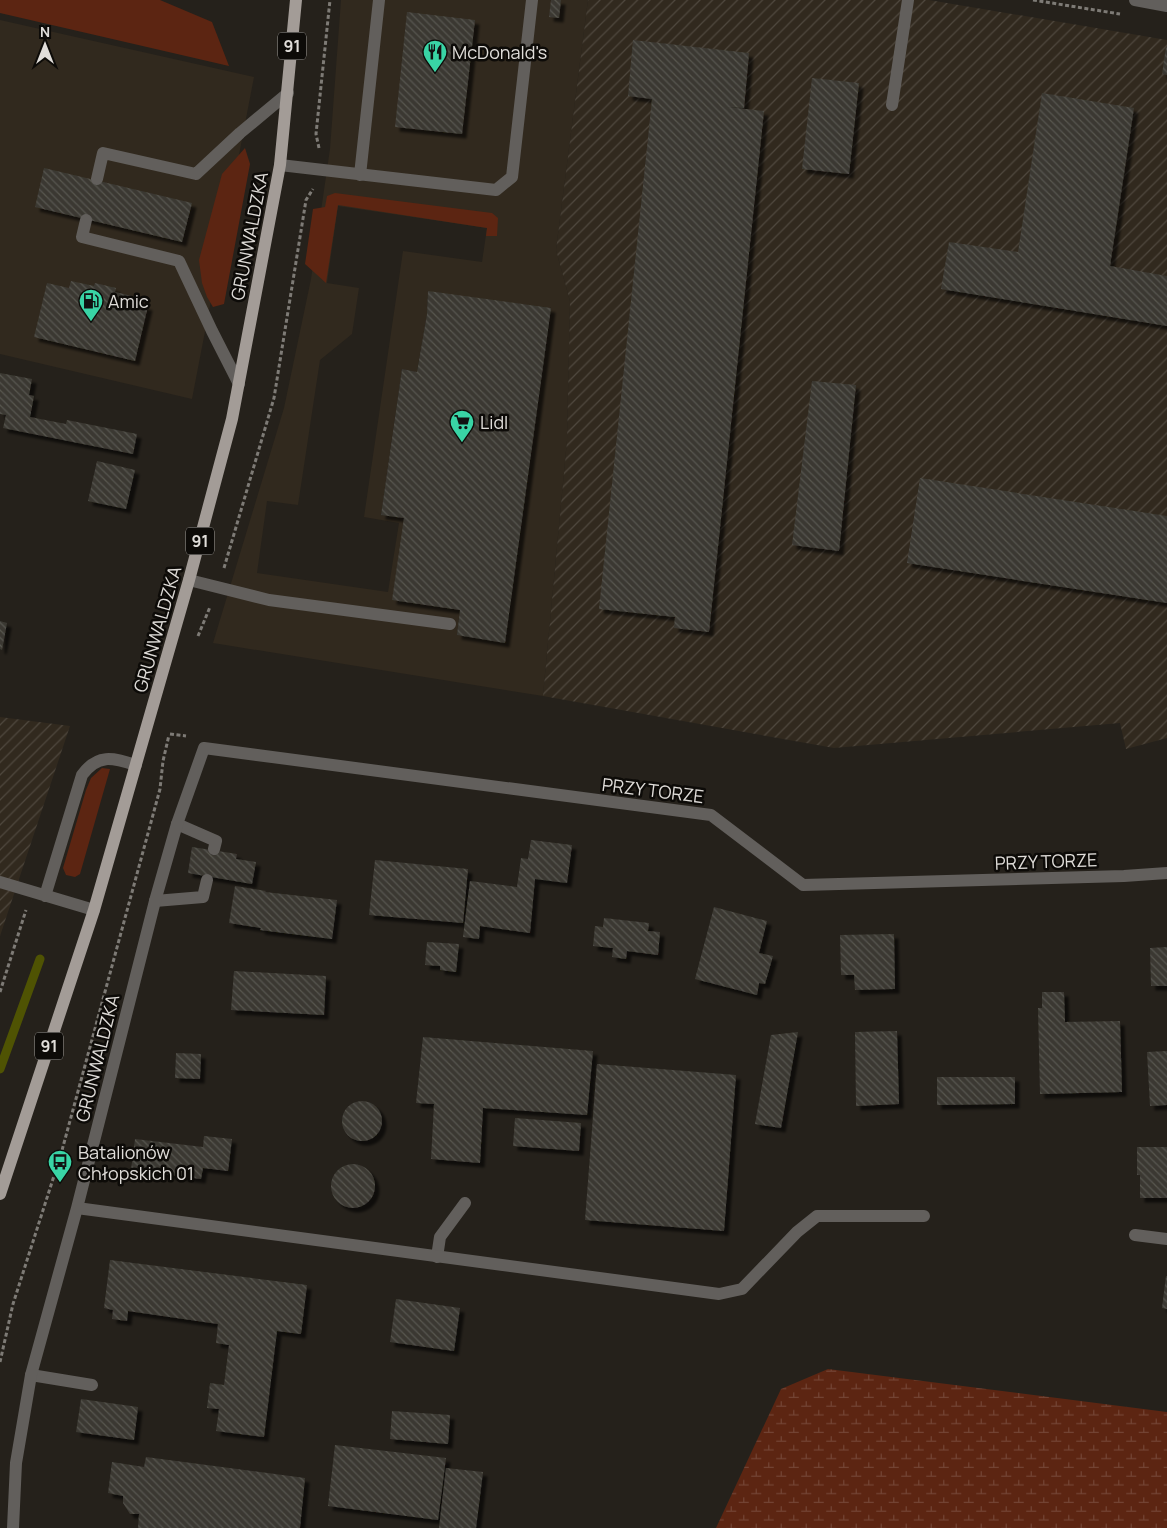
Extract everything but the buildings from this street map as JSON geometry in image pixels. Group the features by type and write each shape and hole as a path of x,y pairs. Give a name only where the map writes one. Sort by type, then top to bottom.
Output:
{"main road":[{"name":"GRUNWALDZKA","path":"0,1194 94,910 189,580 232,420 280,165 296,0"}],"street":[{"path":"360,175 380,0"},
{"path":"280,165 496,190 512,177 532,0"},
{"path":"892,105 908,0"},
{"path":"1134,0 1167,6"},
{"path":"97,179 103,153 196,174 240,133 288,93"},
{"path":"86,220 82,237 179,261 239,384"},
{"path":"189,580 269,600 450,624"},
{"name":"GRUNWALDZKA","path":"13,1528 16,1463 31,1375 77,1208 155,901 177,824 204,748"},
{"name":"PRZY TORZE","path":"204,748 712,815 804,885 1124,876 1167,873"},
{"path":"45,896 82,775 88,766 98,760 111,758 136,765"},
{"path":"177,824 216,841 214,849"},
{"path":"155,901 202,897 207,880"},
{"path":"0,882 94,910"},
{"path":"437,1257 440,1237 464,1203"},
{"path":"77,1208 719,1294 742,1289 797,1232 817,1216 924,1216"},
{"path":"1135,1234 1167,1239"},
{"path":"31,1375 92,1385"}],"path":[{"path":"1033,0 1129,16"}],"shaded area":[{"path":"341,0 588,0 556,250 570,301 567,441 543,696 213,643 284,408 311,279 330,149","holes":["338,206 487,228 482,262 403,251 364,517 399,523 388,592 257,573 267,501 298,505 320,360 352,334 359,288 327,283","428,292 551,308 505,643 457,635 460,610 404,518 381,515 402,369 417,372 427,314"]},
{"path":"588,0 929,0 1167,40 1167,738 1126,749 1120,723 834,748 543,696 567,441 570,301 556,250"},
{"path":"0,20 254,77 192,399 0,354"},
{"path":"0,717 70,726 0,936"}],"green space":[{"path":"0,0 160,0 212,22 229,66 0,13"},
{"path":"245,148 250,164 224,304 213,307 202,283 199,260 222,174"},
{"path":"335,193 492,213 498,218 497,236 486,236 487,228 338,205 326,283 305,264 313,209 325,207 327,196"},
{"path":"102,768 110,769 80,874 75,877 66,875 63,868 86,790 91,778"},
{"path":"828,1369 1167,1412 1167,1528 716,1528 781,1389"}],"waterway":[{"path":"0,1069 40,959"}],"place":[{"name":"McDonald's","path":"435,73"},
{"name":"Amic","path":"91,322"},
{"name":"Lidl","path":"462,443"},
{"name":"Batalionów Chłopskich 01","path":"60,1183"}]}
